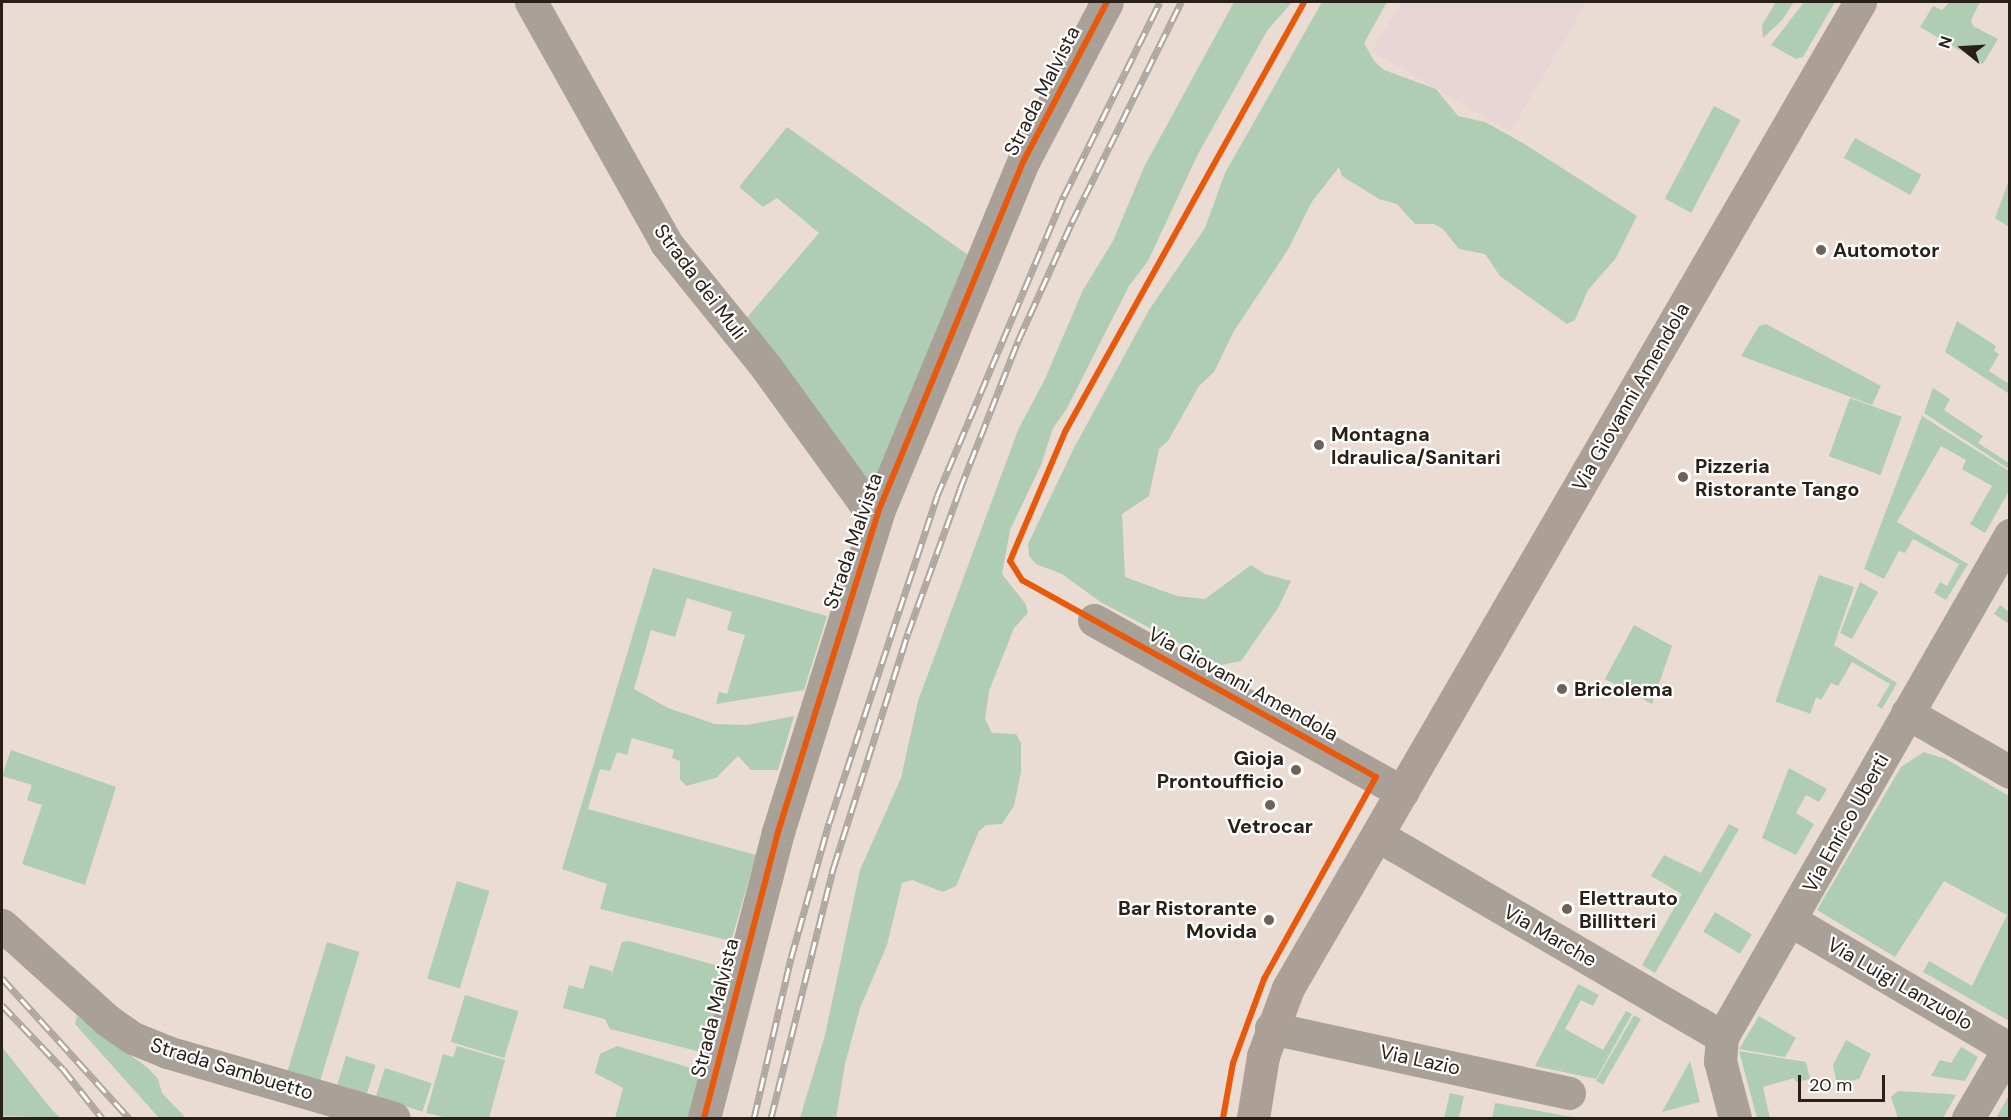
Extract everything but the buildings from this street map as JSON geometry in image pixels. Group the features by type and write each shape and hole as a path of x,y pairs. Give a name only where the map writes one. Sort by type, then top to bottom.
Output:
{"main road":[{"name":"Via Giovanni Amendola","path":"1253,1119 1271,1028 1288,988 1860,2"}],"street":[{"name":"Strada dei Muli","path":"531,2 666,243 766,367 868,508 878,512"},
{"name":"Strada Malvista","path":"704,1119 778,832 878,512 1024,160 1107,2"},
{"name":"Via Enrico Uberti","path":"1735,1119 1720,1060 1722,1037 2010,535"},
{"name":"Via Giovanni Amendola","path":"1094,620 1402,792"},
{"path":"1907,713 2010,772"},
{"name":"Via Marche","path":"1377,835 1722,1037"},
{"name":"Via Luigi Lanzuolo","path":"1790,920 2009,1048"},
{"name":"Strada Sambuetto","path":"2,924 107,1020 133,1038 167,1052 394,1119"},
{"name":"Via Lazio","path":"1271,1028 1569,1093"},
{"path":"1968,1119 2009,1048"}],"shaded area":[{"path":"1401,2 1587,2 1510,132 1372,51"}],"green space":[{"path":"1234,2 1292,2 1267,31 1198,154 1148,261 1129,286 1066,410 1053,428 1041,465 1010,530 1002,574 1025,603 1028,613 1014,628 989,691 985,719 992,733 1016,734 1021,743 1021,772 1014,806 1002,824 986,825 979,831 956,886 943,892 912,880 902,883 887,945 860,1008 845,1064 836,1118 800,1118 825,1035 860,870 901,778 918,701 1018,430 1045,379 1083,290 1113,241 1144,167"},
{"path":"1322,2 1387,2 1364,43 1374,61 1384,70 1436,89 1458,116 1485,122 1523,143 1637,216 1616,258 1588,290 1575,320 1567,324 1500,276 1485,254 1459,249 1443,229 1434,224 1415,224 1397,204 1379,199 1342,176 1339,167 1311,203 1289,248 1234,331 1214,372 1199,386 1168,441 1159,449 1149,496 1122,514 1125,577 1177,596 1205,599 1251,565 1265,574 1291,581 1278,608 1241,661 1221,665 1102,603 1062,574 1036,564 1029,556 1028,544 1074,448 1149,310 1205,228 1225,173"},
{"path":"1776,2 1794,2 1782,20 1763,38 1762,25"},
{"path":"1804,2 1835,2 1803,57 1796,59 1771,45"},
{"path":"1950,2 1980,2 1971,20 1973,26 1998,39 1983,64 1920,27 1933,6 1942,10"},
{"path":"1714,106 1740,120 1691,213 1665,199"},
{"path":"787,127 971,257 880,479 870,484 744,321 819,233 777,198 763,207 739,187"},
{"path":"1855,138 1921,175 1910,195 1844,158"},
{"path":"2009,180 2009,227 1995,218"},
{"path":"1957,321 1996,346 1994,351 1999,354 1989,371 2009,384 2008,393 1945,352"},
{"path":"1766,324 1881,386 1872,405 1741,356 1759,326"},
{"path":"1933,388 1950,399 1944,410 1983,436 1978,443 2009,463 2009,469 1924,413"},
{"path":"1850,398 1902,417 1880,475 1829,456"},
{"path":"1922,416 2009,471 2009,491 1985,533 1970,524 1992,486 1962,469 1966,460 1941,446 1897,522 1968,564 1946,600 1934,593 1940,582 1947,586 1959,564 1913,539 1905,553 1899,551 1884,579 1864,569"},
{"path":"653,568 827,616 804,690 716,704 719,692 727,694 745,635 727,630 732,612 687,598 675,637 651,630 634,689 668,708 715,724 747,725 794,716 778,770 751,770 738,756 716,778 686,786 680,779 680,761 672,758 674,750 632,738 627,755 617,752 610,771 600,769 588,809 756,855 731,941 600,909 607,884 562,869"},
{"path":"1819,575 1854,587 1810,714 1775,702"},
{"path":"1860,582 1878,592 1852,639 1840,633"},
{"path":"2000,605 2009,612 2009,624 1994,614"},
{"path":"1634,625 1672,646 1652,704 1605,679"},
{"path":"1834,645 1897,683 1882,709 1877,706 1890,684 1852,662 1838,686 1831,683 1821,700 1814,696"},
{"path":"11,750 116,787 85,885 22,864 42,805 27,800 32,785 2,776"},
{"path":"1924,752 1946,759 2009,796 2009,1021 1923,972 1929,961 1972,986 2007,915 1944,881 1895,957 1817,910 1901,767"},
{"path":"1789,768 1827,789 1819,802 1806,795 1796,813 1814,824 1796,855 1762,838"},
{"path":"1729,824 1739,829 1655,973 1642,965 1682,894 1651,876 1664,855 1701,873"},
{"path":"457,881 490,891 460,988 427,979"},
{"path":"1715,912 1752,934 1740,954 1703,932"},
{"path":"629,941 726,968 705,1053 610,1029 605,1019 563,1008 569,985 583,989 590,965 612,971 611,977 622,942"},
{"path":"327,942 360,952 320,1081 288,1071"},
{"path":"1578,984 1599,995 1593,1006 1581,1000 1565,1029 1603,1050 1626,1011 1632,1014 1596,1079 1535,1066"},
{"path":"465,995 519,1011 504,1058 451,1042"},
{"path":"1634,1015 1641,1019 1603,1085 1596,1081"},
{"path":"77,1016 148,1068 158,1079 162,1093 186,1118 159,1118 75,1024"},
{"path":"1759,1016 1796,1038 1785,1057 1739,1049"},
{"path":"1846,1040 1871,1054 1859,1079 1837,1084 1833,1065"},
{"path":"457,1046 505,1060 489,1118 447,1118 426,1113 443,1054 453,1057"},
{"path":"617,1046 701,1071 691,1118 615,1118 623,1088 595,1073 600,1054"},
{"path":"2,1047 52,1110 61,1118 2,1116"},
{"path":"1961,1047 1978,1057 1965,1081 1931,1076 1940,1060 1951,1063"},
{"path":"1739,1051 1806,1062 1810,1079 1796,1082 1794,1078 1763,1087 1770,1118 1757,1118"},
{"path":"346,1056 376,1065 367,1094 337,1085"},
{"path":"1690,1061 1700,1102 1662,1112"},
{"path":"385,1068 432,1083 422,1112 376,1097"},
{"path":"1898,1091 1956,1095 1943,1118 1898,1118 1891,1097"},
{"path":"1450,1093 1464,1096 1459,1118 1444,1118"},
{"path":"2009,1095 2009,1118 1996,1118"},
{"path":"1495,1103 1578,1118 1492,1118"}],"railway":[{"path":"754,1118 791,958 829,823 937,496 1064,196 1160,2"},
{"path":"771,1118 834,866 908,633 960,489 1018,341 1072,222 1181,2"},
{"path":"2,978 129,1118"},
{"path":"2,1005 63,1069 102,1118"}],"cycle path":[{"path":"704,1118 778,832 878,512 1024,160 1107,2"},
{"path":"1223,1118 1233,1063 1264,979 1376,777 1022,580 1010,561 1066,430 1304,2"}],"place":[{"name":"Automotor","path":"1821,250"},
{"name":"Montagna Idraulica/Sanitari","path":"1319,445"},
{"name":"Pizzeria Ristorante Tango","path":"1683,477"},
{"name":"Bricolema","path":"1562,689"},
{"name":"Gioja Prontoufficio","path":"1296,770"},
{"name":"Vetrocar","path":"1270,805"},
{"name":"Elettrauto Billitteri","path":"1567,909"},
{"name":"Bar Ristorante Movida","path":"1269,920"}]}
